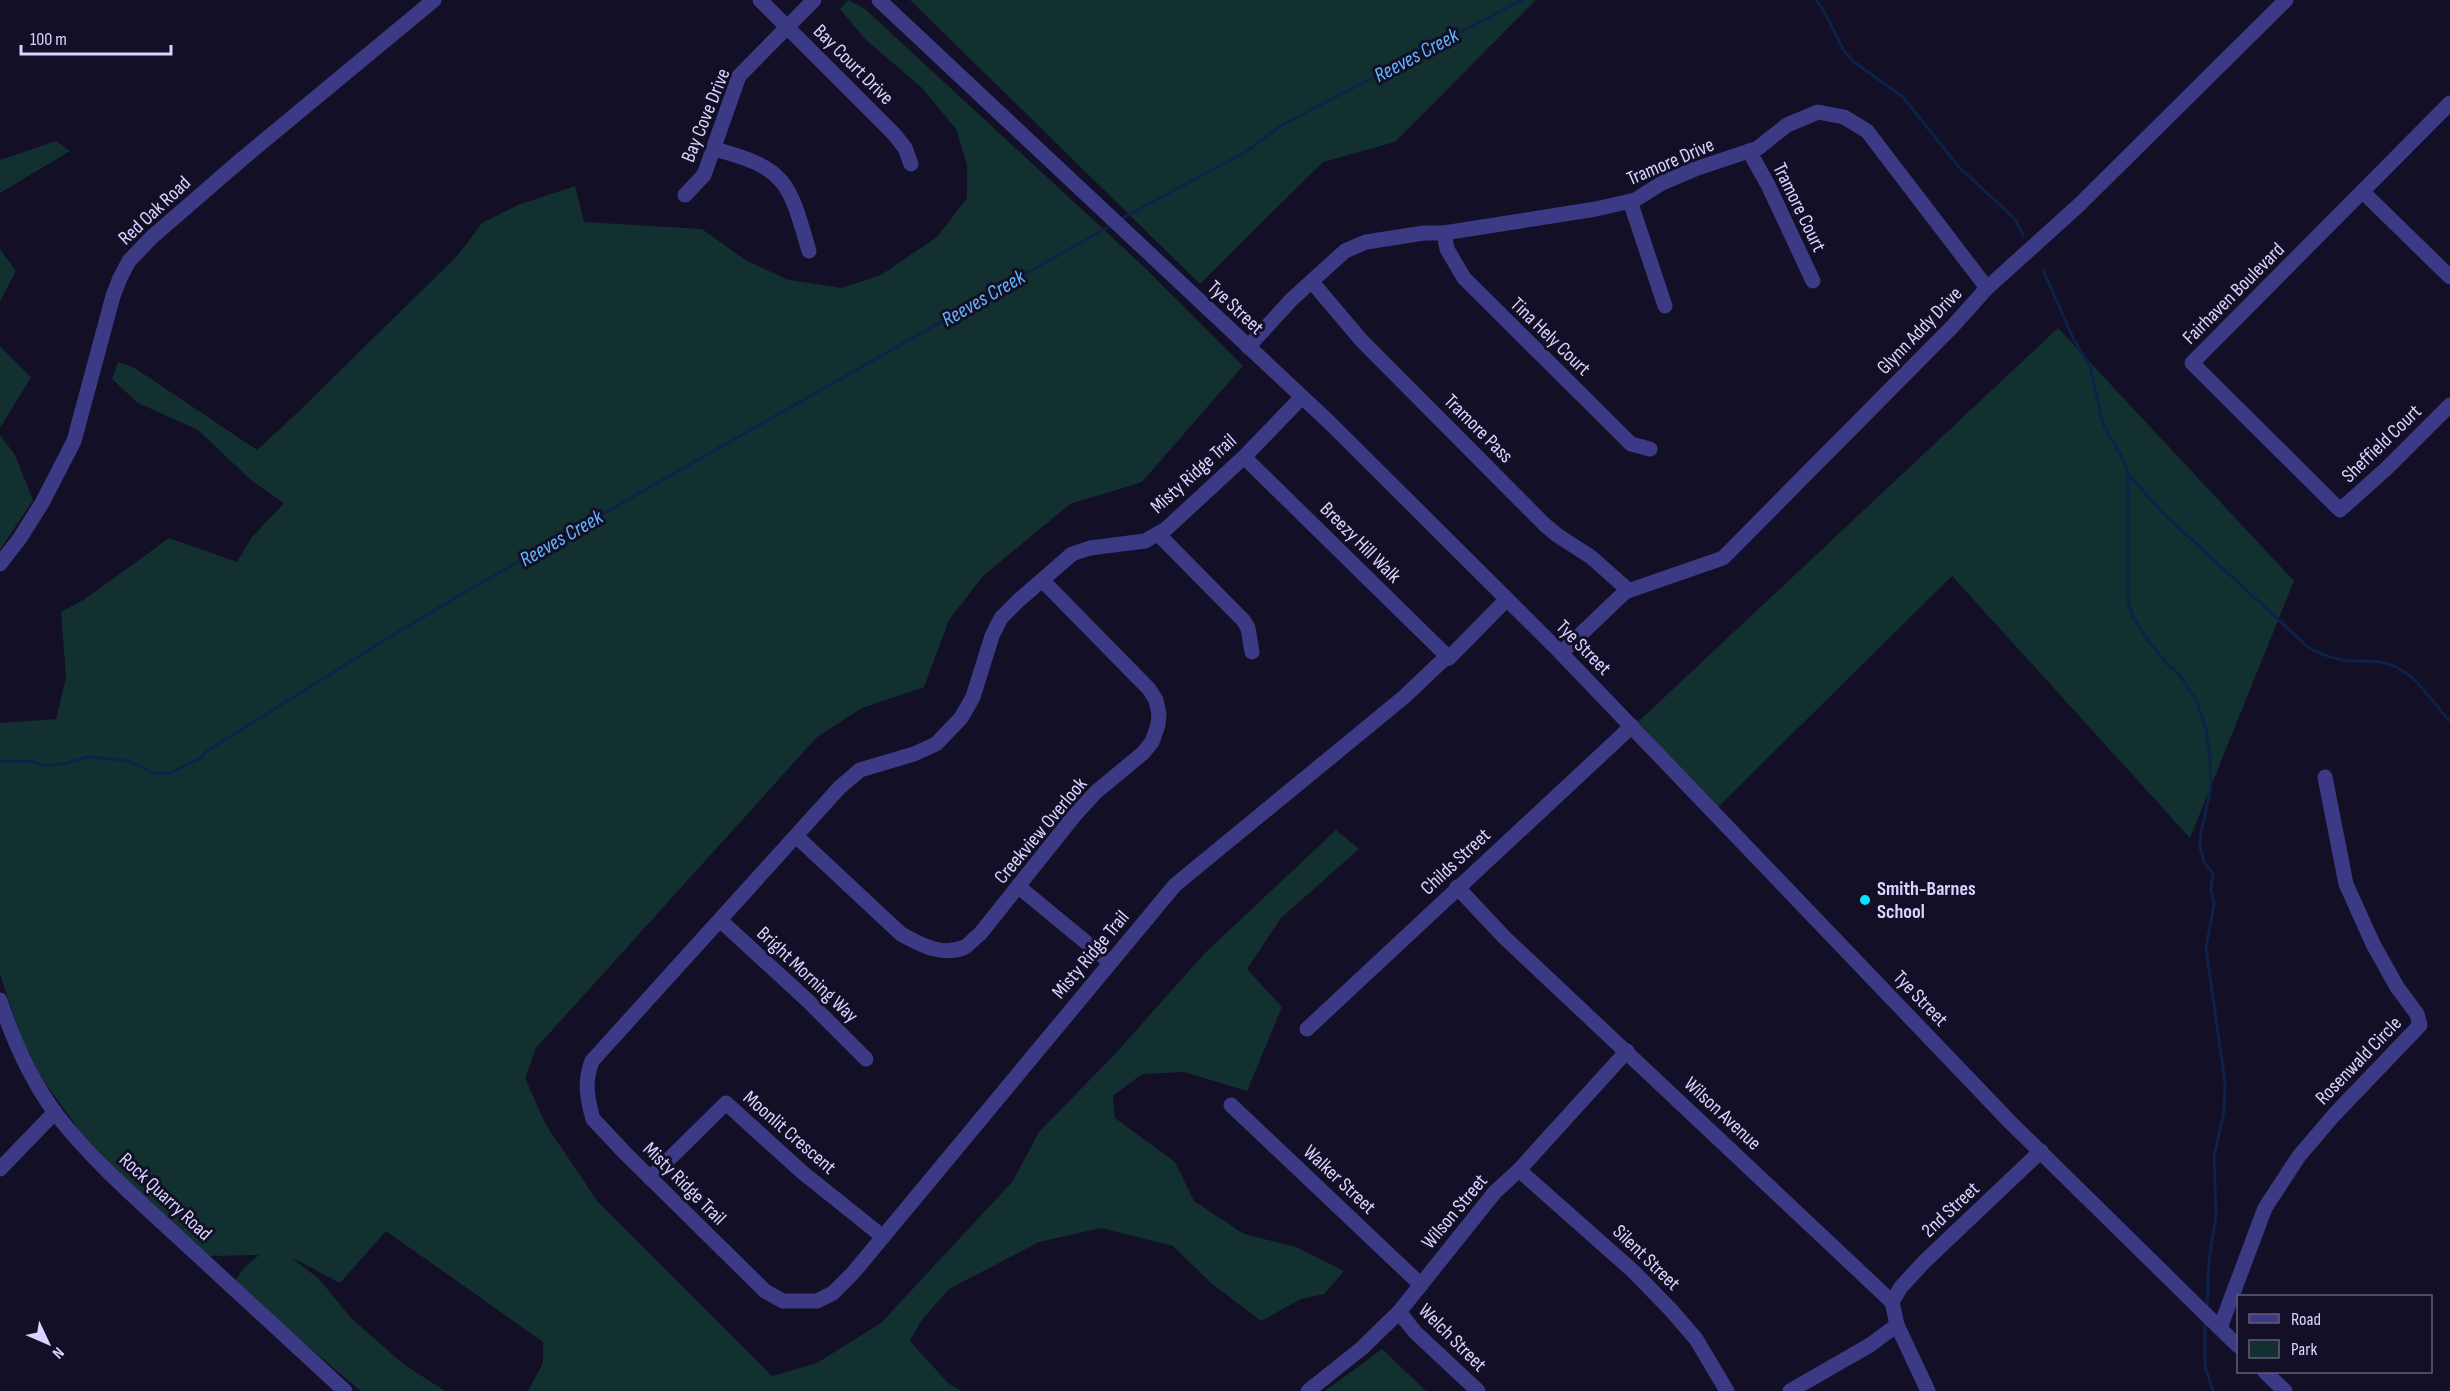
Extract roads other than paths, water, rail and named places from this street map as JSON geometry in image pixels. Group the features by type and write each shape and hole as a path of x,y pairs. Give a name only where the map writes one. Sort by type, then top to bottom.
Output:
{"street":[{"name":"Red Oak Road","path":"0,564 42,503 74,441 113,296 129,261 152,237 234,166 434,0"},
{"name":"Bay Court Drive","path":"760,0 894,134 905,147 910,164"},
{"name":"Bay Cove Drive","path":"685,195 704,175 724,113 739,76 814,0"},
{"name":"Tye Street","path":"879,0 1302,397 1507,599 1632,726 2003,1114 2237,1345"},
{"name":"Glynn Addy Drive","path":"1561,653 1625,592 1723,558 1952,327 1987,288 2079,205 2286,0"},
{"name":"Fairhaven Boulevard","path":"2340,510 2192,363 2450,103"},
{"name":"Tramore Drive","path":"1248,347 1292,299 1345,251 1366,242 1424,233 1444,233 1596,209 1630,201 1662,183 1695,169 1758,148 1787,125 1818,112 1844,117 1867,131 1987,288"},
{"path":"714,149 757,162 776,175 793,199 809,251"},
{"name":"Tramore Court","path":"1749,151 1768,185 1813,280"},
{"path":"2363,192 2450,277"},
{"path":"1630,201 1665,306"},
{"name":"Tina Hely Court","path":"1444,233 1447,249 1464,278 1494,310 1631,444 1650,449"},
{"name":"Tramore Pass","path":"1312,282 1362,340 1545,525 1557,536 1591,557 1626,588 1625,592"},
{"name":"Misty Ridge Trail","path":"1302,397 1244,457 1166,529 1145,541 1090,548 1072,554 1001,618 983,658 973,697 961,718 936,744 914,754 860,770 840,786 601,1048 587,1074 586,1095 593,1119 650,1178 765,1291 783,1301 817,1301 833,1293 853,1273 1175,885 1404,697 1443,660 1449,658 1507,599"},
{"name":"Sheffield Court","path":"2340,510 2379,476 2450,405"},
{"name":"Breezy Hill Walk","path":"1244,457 1449,658"},
{"path":"1158,534 1243,620 1248,628 1252,652"},
{"name":"Creekview Overlook","path":"796,836 902,934 922,946 938,950 966,946 980,934 1074,816 1096,792 1143,753 1152,742 1158,726 1159,714 1156,700 1149,689 1042,580"},
{"name":"Childs Street","path":"1307,1029 1632,726"},
{"name":"Rosenwald Circle","path":"2220,1328 2265,1208 2300,1156 2334,1115 2420,1025 2417,1014 2397,987 2373,944 2346,884 2325,777"},
{"path":"1019,887 1110,962"},
{"name":"Wilson Avenue","path":"1457,887 1505,938 1892,1302"},
{"name":"Bright Morning Way","path":"720,920 808,1001 866,1059"},
{"name":"Rock Quarry Road","path":"0,1000 26,1066 55,1112 115,1179 345,1391"},
{"name":"Wilson Street","path":"1308,1391 1362,1348 1399,1312 1472,1218 1627,1051"},
{"name":"Moonlit Crescent","path":"650,1178 726,1103 802,1172 882,1236"},
{"name":"Walker Street","path":"1231,1105 1421,1285"},
{"path":"0,1169 55,1112"},
{"name":"2nd Street","path":"1892,1302 1901,1287 1924,1262 2041,1151"},
{"name":"Silent Street","path":"1519,1170 1633,1270 1671,1310 1695,1339 1727,1391"},
{"path":"1892,1302 1897,1325 1928,1391"},
{"name":"Welch Street","path":"1399,1312 1415,1332 1478,1391"},
{"path":"1790,1391 1870,1345 1897,1325"},
{"path":"2267,1373 2285,1391"}],"waterway":[{"name":"Reeves Creek","path":"1123,218 1247,151 1282,125 1522,0"},
{"path":"1816,0 1844,51 1854,62 1903,97 1959,167 2015,219 2023,235"},
{"name":"Reeves Creek","path":"0,761 30,761 43,765 65,764 87,757 128,761 156,774 170,773 201,758 207,751 467,591 1108,227"},
{"path":"2043,270 2074,340 2090,366 2103,424 2125,463 2128,474 2128,602 2133,617 2149,642 2168,665 2180,675 2196,700 2206,729 2211,788 2200,847 2204,862 2213,874 2211,889 2214,904 2206,948 2225,1082 2224,1112 2214,1156 2216,1216 2209,1261 2207,1307"},
{"path":"2128,474 2163,513 2309,648 2342,660 2379,662 2394,666 2418,683 2450,721"},
{"path":"2205,1322 2205,1366 2213,1391"}],"place":[{"name":"Smith-Barnes School","path":"1865,900"}]}
